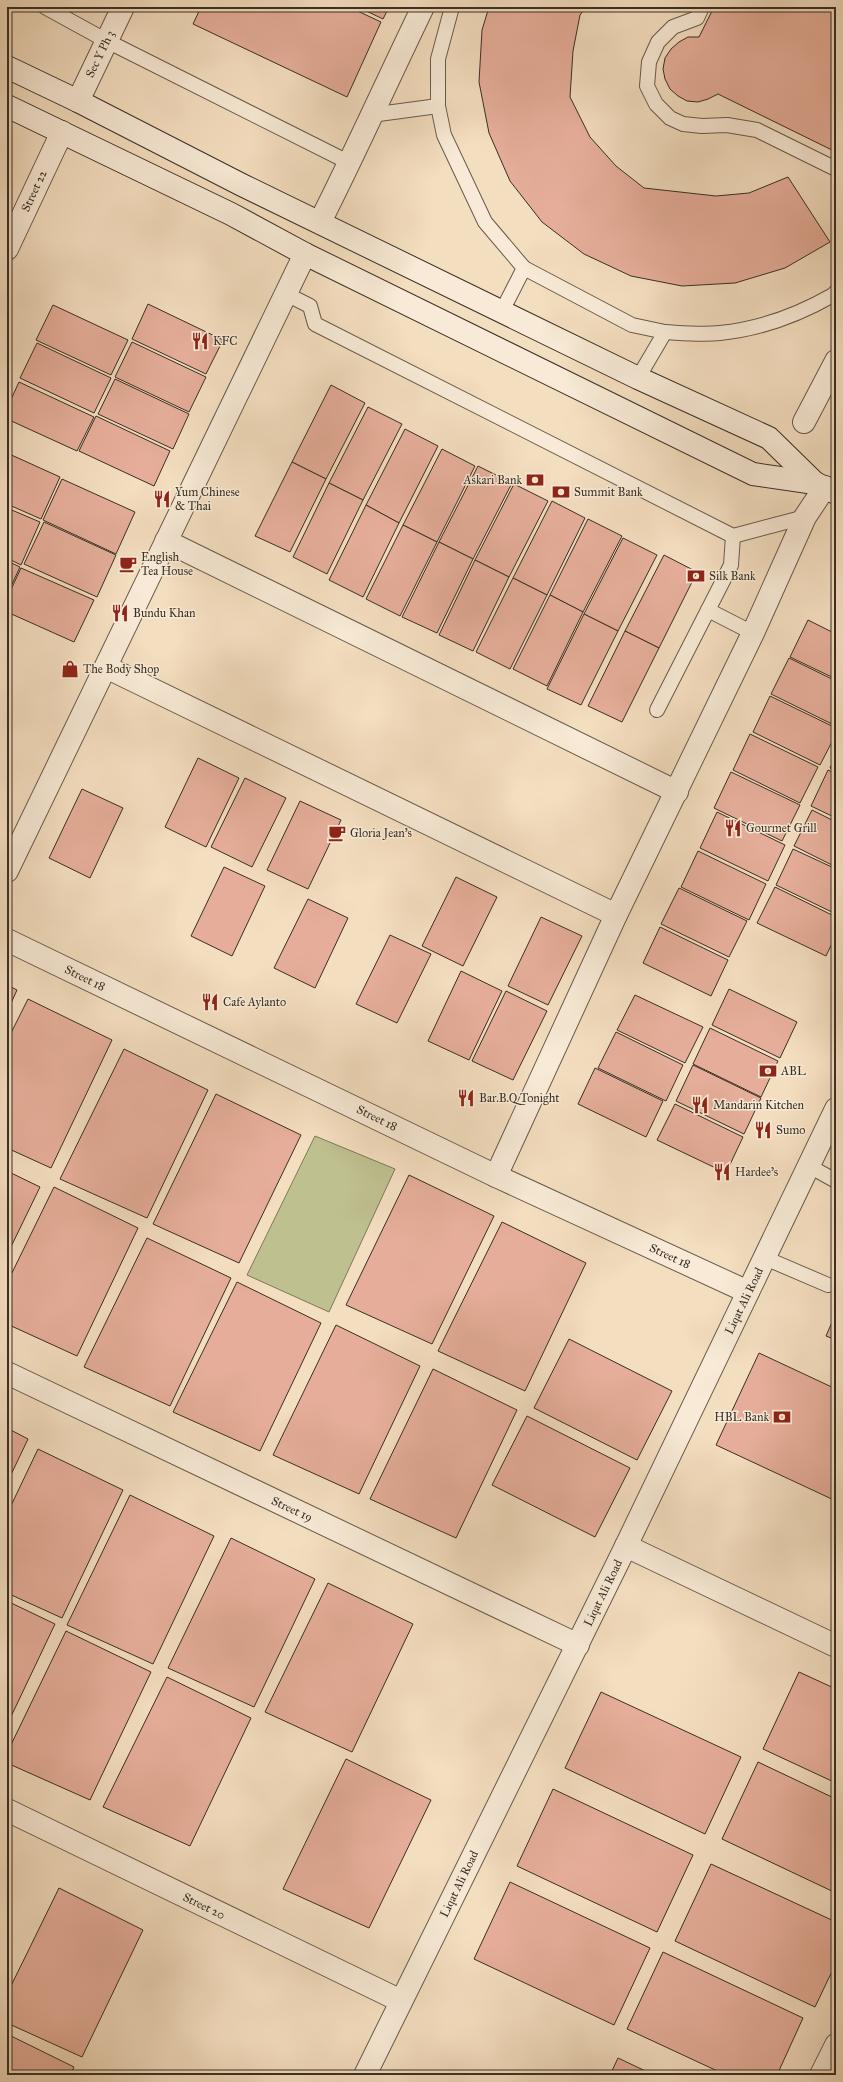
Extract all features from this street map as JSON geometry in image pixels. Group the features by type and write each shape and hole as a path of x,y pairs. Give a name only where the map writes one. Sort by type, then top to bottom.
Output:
{"street":[{"name":"Sec Y Ph 3","path":"78,101 123,7"},
{"path":"320,222 350,163 371,115 423,7"},
{"path":"7,67 78,101 242,185 638,378 769,438 826,488"},
{"path":"7,106 231,214 305,254 753,474 826,488"},
{"name":"Street 22","path":"7,249 62,132"},
{"path":"7,871 284,293 305,254"},
{"path":"804,422 836,361"},
{"path":"496,1176 616,916 753,633 805,517 826,488"},
{"path":"166,541 677,792"},
{"path":"106,667 616,916"},
{"name":"Street 18","path":"7,940 496,1176 748,1292"},
{"name":"Liqat Ali Road","path":"366,2075 578,1645 836,1109"},
{"name":"Street 19","path":"7,1373 578,1645"},
{"path":"626,1546 836,1646"},
{"name":"Street 20","path":"7,1810 401,2002"},
{"path":"821,2075 836,2045"}],"lane":[{"path":"44,7 107,41 350,163"},
{"path":"452,7 438,59 438,106 444,135 485,222 524,268 632,325 664,332 720,333 762,325 806,310 836,292"},
{"path":"702,7 696,18 673,27 658,42 649,62 647,86 656,104 670,118 683,124 702,126 727,125 757,130 836,169"},
{"path":"371,115 438,106"},
{"path":"502,311 524,268"},
{"path":"284,293 310,306 315,324 733,536 805,517"},
{"path":"638,378 664,332"},
{"path":"658,710 731,564 733,536"},
{"path":"708,610 753,633"},
{"path":"808,1166 836,1181"},
{"path":"765,1258 828,1285"}],"green space":[{"path":"315,1136 395,1169 329,1312 247,1275"}],"building":[{"path":"201,7 349,7 381,22 347,97 193,24"},
{"path":"358,7 389,7 383,19"},
{"path":"489,7 586,7 580,15 573,51 570,97 590,137 616,166 644,188 716,196 749,193 788,177 830,242 785,268 735,283 682,286 631,276 584,254 542,222 510,181 489,133 479,82 482,30"},
{"path":"714,7 836,7 836,152 718,94 698,102 687,101 670,89 665,79 663,69 665,58 671,49 679,42 688,37 699,37"},
{"path":"148,304 223,340 206,374 132,339"},
{"path":"53,305 128,340 111,375 36,340"},
{"path":"132,342 206,377 189,412 115,377"},
{"path":"37,343 111,378 94,413 20,378"},
{"path":"115,379 189,414 173,449 98,414"},
{"path":"19,382 94,417 77,451 7,419 7,408"},
{"path":"331,385 365,403 326,479 292,462"},
{"path":"368,407 402,424 363,500 329,483"},
{"path":"96,416 170,451 154,486 79,451"},
{"path":"405,429 438,446 399,523 366,505"},
{"path":"442,449 475,466 437,542 403,525"},
{"path":"7,453 60,477 41,519 7,504"},
{"path":"292,462 326,479 290,552 255,536"},
{"path":"478,466 512,483 473,559 439,542"},
{"path":"62,479 135,512 116,554 43,520"},
{"path":"329,483 363,500 327,574 293,557"},
{"path":"514,484 548,501 509,577 475,560"},
{"path":"552,501 585,518 547,595 513,578"},
{"path":"366,505 399,523 363,597 329,580"},
{"path":"7,508 40,522 21,565 7,558"},
{"path":"588,519 622,536 583,612 550,595"},
{"path":"44,522 116,555 97,597 24,564"},
{"path":"403,525 437,542 400,616 366,599"},
{"path":"623,538 657,555 618,631 584,614"},
{"path":"439,542 473,559 437,633 402,617"},
{"path":"664,555 697,572 659,648 625,631"},
{"path":"475,560 509,577 473,651 439,635"},
{"path":"7,561 20,567 7,595"},
{"path":"21,568 94,600 74,642 7,612 7,598"},
{"path":"513,578 547,595 510,669 476,652"},
{"path":"550,595 583,612 547,686 513,669"},
{"path":"584,614 618,631 581,705 547,689"},
{"path":"808,620 836,634 836,679 790,657"},
{"path":"625,631 659,648 622,722 588,706"},
{"path":"789,658 836,681 836,726 771,694"},
{"path":"770,696 836,728 836,734 820,765 753,732"},
{"path":"750,734 818,767 800,803 733,770"},
{"path":"836,755 836,771 830,768"},
{"path":"198,758 239,778 206,847 165,827"},
{"path":"828,770 836,774 836,818 811,806"},
{"path":"731,772 800,805 782,841 714,808"},
{"path":"245,778 286,798 252,867 211,847"},
{"path":"82,789 123,808 90,878 49,858"},
{"path":"300,801 341,820 308,889 267,870"},
{"path":"812,810 836,822 836,867 794,846"},
{"path":"717,812 785,845 768,881 700,848"},
{"path":"793,849 836,869 836,914 776,885"},
{"path":"698,851 766,884 749,920 681,887"},
{"path":"224,867 265,886 232,956 191,936"},
{"path":"456,877 497,897 463,966 422,946"},
{"path":"775,887 836,917 836,935 826,956 757,923"},
{"path":"679,888 747,921 729,957 661,924"},
{"path":"308,899 348,918 315,988 274,968"},
{"path":"541,917 582,936 548,1005 508,986"},
{"path":"660,927 728,960 711,996 643,963"},
{"path":"390,935 431,954 397,1023 356,1004"},
{"path":"461,971 502,991 469,1060 428,1041"},
{"path":"7,985 17,990 7,1012"},
{"path":"729,989 797,1022 780,1058 712,1025"},
{"path":"506,991 547,1011 513,1080 472,1061"},
{"path":"635,995 703,1027 685,1063 617,1030"},
{"path":"28,999 112,1040 51,1168 7,1148 7,1041"},
{"path":"710,1028 778,1061 761,1097 693,1064"},
{"path":"616,1032 683,1065 666,1101 598,1068"},
{"path":"124,1049 208,1090 147,1218 60,1179"},
{"path":"693,1065 761,1098 744,1134 676,1101"},
{"path":"595,1068 663,1101 646,1137 578,1104"},
{"path":"216,1094 301,1135 239,1263 153,1224"},
{"path":"675,1104 743,1137 726,1173 657,1140"},
{"path":"7,1171 40,1187 7,1255"},
{"path":"409,1175 494,1216 432,1344 346,1305"},
{"path":"54,1187 138,1228 77,1356 7,1324 7,1283"},
{"path":"502,1222 586,1263 525,1391 438,1351"},
{"path":"147,1238 231,1278 170,1406 84,1367"},
{"path":"237,1282 321,1323 260,1451 173,1412"},
{"path":"836,1313 836,1340 826,1336"},
{"path":"336,1325 420,1366 359,1494 273,1455"},
{"path":"569,1339 672,1391 637,1460 534,1408"},
{"name":"HBL Bank","path":"759,1353 836,1389 836,1501 716,1445"},
{"path":"433,1369 517,1410 456,1538 370,1499"},
{"path":"527,1416 630,1468 595,1537 492,1485"},
{"path":"7,1428 28,1439 7,1483"},
{"path":"38,1449 123,1490 62,1618 7,1593 7,1514"},
{"path":"130,1495 214,1536 153,1664 67,1625"},
{"path":"231,1538 315,1579 254,1707 168,1668"},
{"path":"328,1583 413,1624 352,1752 265,1712"},
{"path":"7,1601 55,1624 7,1725"},
{"path":"66,1631 151,1672 90,1800 7,1763 7,1753"},
{"path":"799,1672 836,1689 836,1783 763,1749"},
{"path":"167,1677 251,1718 190,1846 103,1807"},
{"path":"601,1692 741,1757 705,1834 565,1768"},
{"path":"346,1759 431,1800 369,1928 283,1889"},
{"path":"758,1762 836,1799 836,1893 722,1839"},
{"path":"553,1789 693,1855 657,1932 517,1866"},
{"path":"711,1864 836,1922 836,1963 815,2007 675,1941"},
{"path":"510,1882 650,1948 614,2025 474,1959"},
{"path":"59,1888 143,1930 82,2057 7,2023 7,1994"},
{"path":"663,1952 803,2018 777,2075 726,2075 627,2029"},
{"path":"7,2034 74,2067 70,2075 7,2075"},
{"path":"618,2058 654,2075 610,2075"}],"place":[{"name":"KFC","path":"200,341"},
{"name":"Askari Bank","path":"535,480"},
{"name":"Summit Bank","path":"561,492"},
{"name":"Yum Chinese & Thai","path":"162,499"},
{"name":"English Tea House","path":"128,564"},
{"name":"Silk Bank","path":"696,576"},
{"name":"Bundu Khan","path":"120,613"},
{"name":"The Body Shop","path":"70,669"},
{"name":"Gourmet Grill","path":"733,828"},
{"name":"Gloria Jean's","path":"337,833"},
{"name":"Cafe Aylanto","path":"210,1002"},
{"name":"ABL","path":"768,1071"},
{"name":"Bar.B.Q Tonight","path":"466,1098"},
{"name":"Mandarin Kitchen","path":"700,1105"},
{"name":"Sumo","path":"763,1130"},
{"name":"Hardee's","path":"722,1172"},
{"name":"HBL Bank","path":"782,1417"}]}
